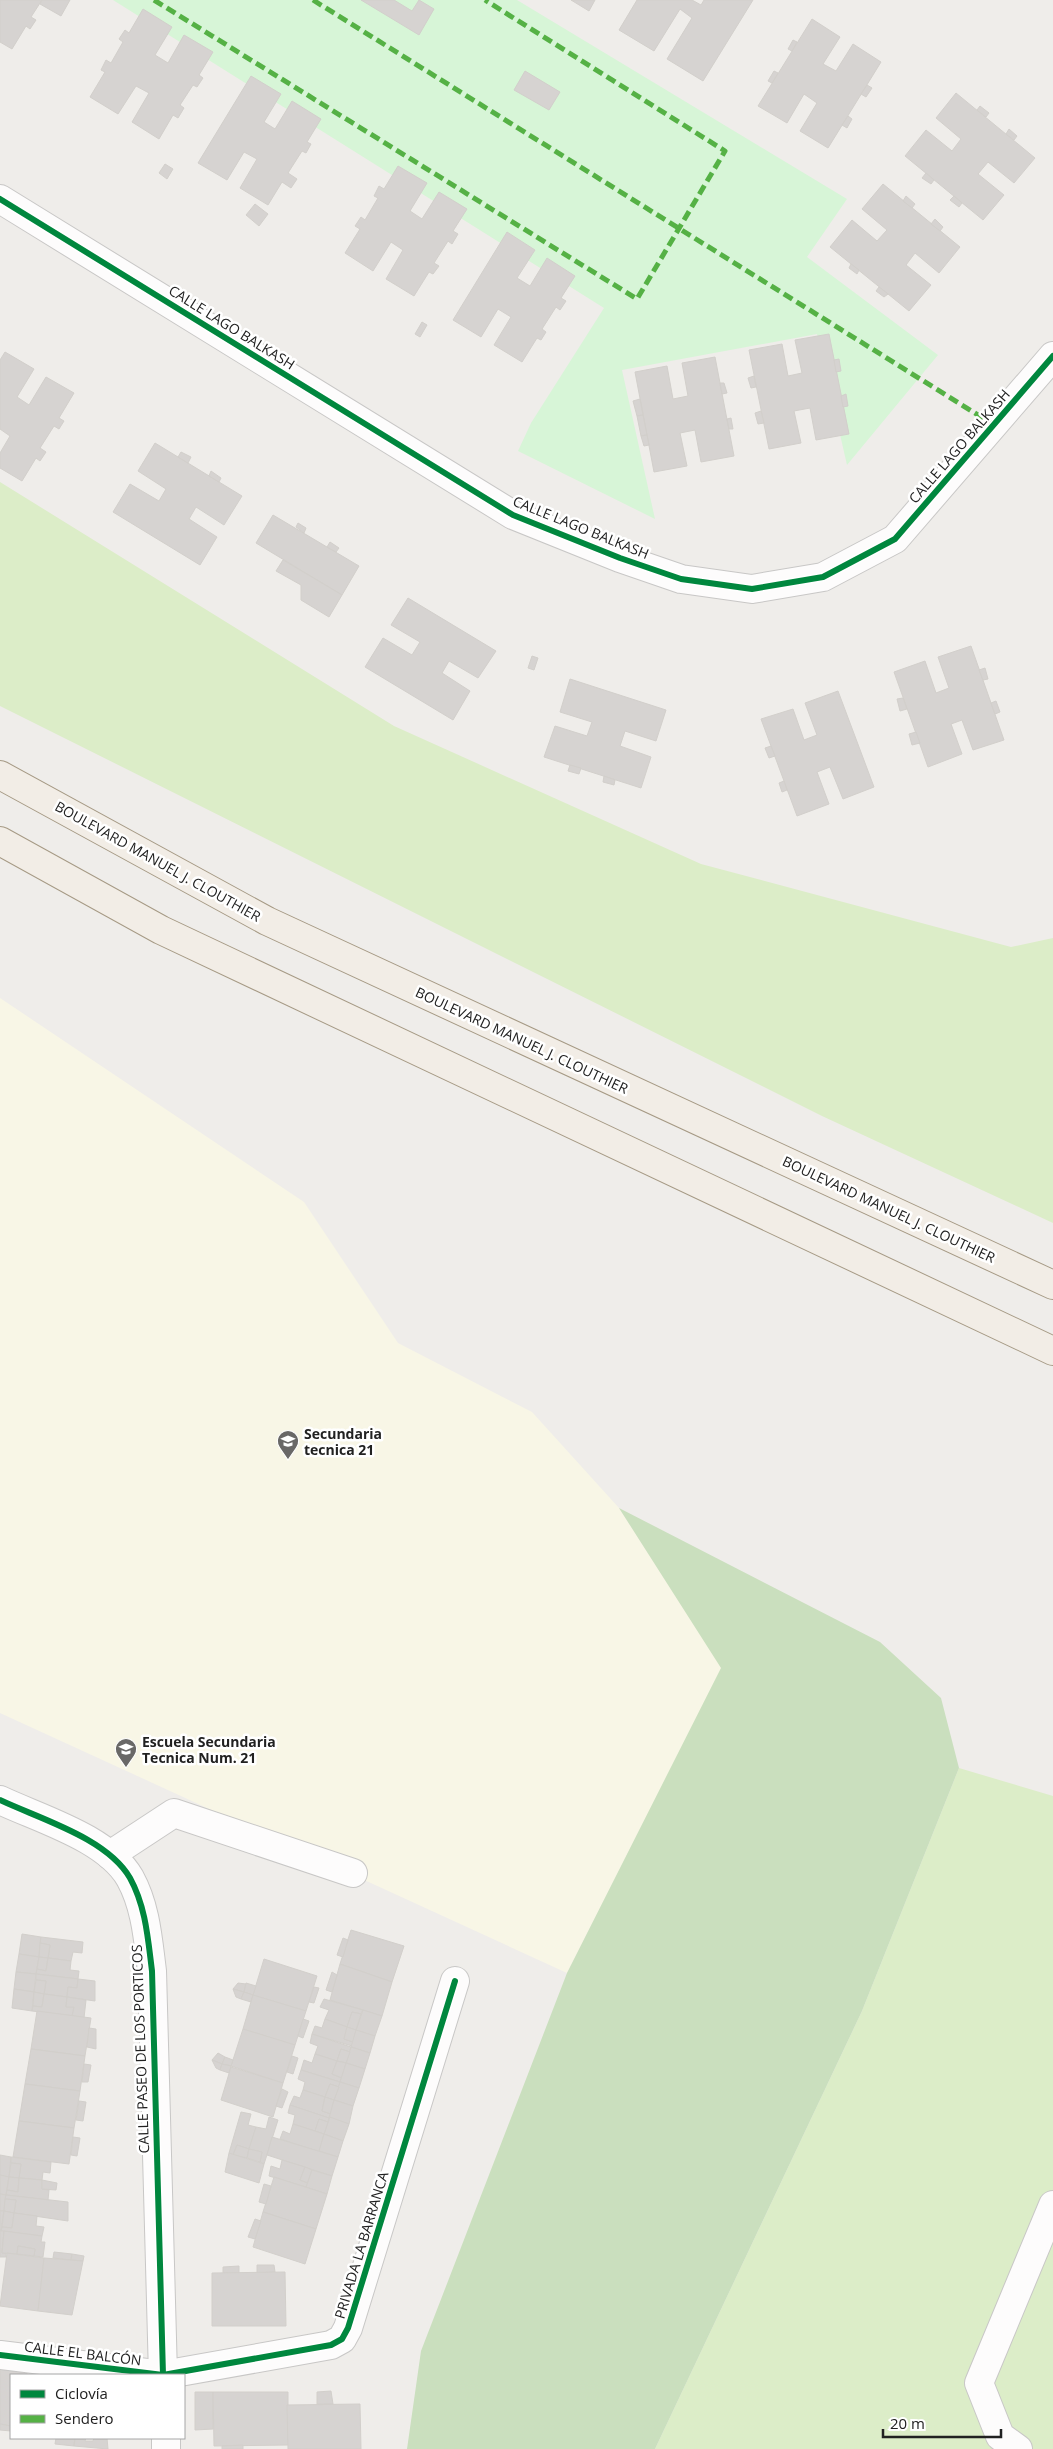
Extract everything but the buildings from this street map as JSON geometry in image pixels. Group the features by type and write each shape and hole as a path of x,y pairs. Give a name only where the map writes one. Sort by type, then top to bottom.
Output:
{"main road":[{"name":"BOULEVARD MANUEL J. CLOUTHIER","path":"0,775 268,921 1053,1285"},
{"path":"0,842 161,930 1053,1351"}],"street":[{"name":"CALLE LAGO BALKASH","path":"0,199 513,515 620,558 681,579 752,588 822,577 896,539 1053,356"},
{"name":"CALLE PASEO DE LOS PORTICOS","path":"0,1800 84,1838 110,1854 129,1877 140,1902 149,1947 162,2374"},
{"path":"110,1854 174,1813 353,1873"},
{"name":"PRIVADA LA BARRANCA","path":"167,2374 331,2344 342,2339 348,2328 455,1981"},
{"path":"1018,2449 1000,2436 980,2383 1053,2205"},
{"name":"CALLE EL BALCÓN","path":"0,2355 154,2374"}],"shaded area":[{"name":"Secundaria tecnica 21","path":"0,998 304,1202 398,1343 532,1412 619,1508 722,1668 567,1973 0,1713"}],"green space":[{"path":"113,0 517,0 847,199 807,257 938,355 847,465 817,334 622,370 655,519 518,451 531,423 604,308"},
{"path":"0,482 394,726 701,864 1011,947 1053,938 1053,1223 822,1116 0,706"},
{"path":"619,1508 880,1642 941,1698 959,1768 862,2011 655,2449 407,2449 421,2351 567,1973 721,1668"},
{"path":"959,1768 1053,1796 1053,2449 655,2449 862,2011"}],"marked path":[{"path":"154,0 637,299 725,151 485,0"},
{"path":"313,0 994,425"}],"cycle path":[{"path":"0,199 513,515 620,558 681,579 752,589 823,577 895,539 1053,356"},
{"path":"0,1800 53,1822 106,1852 130,1878 140,1900 148,1936 152,1971 163,2374"},
{"path":"169,2374 331,2345 342,2339 348,2328 455,1981"},
{"path":"0,2355 155,2374"}],"place":[{"name":"Secundaria tecnica 21","path":"288,1460"},
{"name":"Escuela Secundaria Tecnica Num. 21","path":"126,1768"}]}
